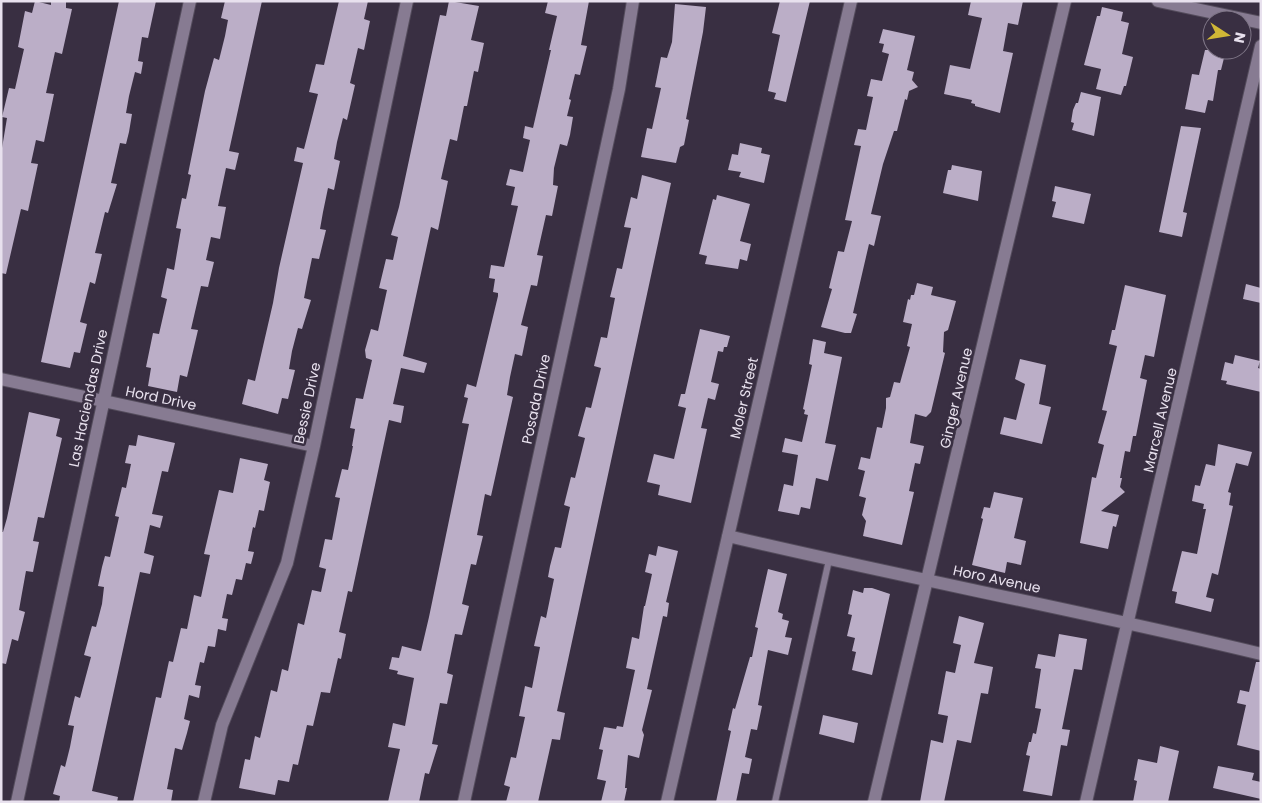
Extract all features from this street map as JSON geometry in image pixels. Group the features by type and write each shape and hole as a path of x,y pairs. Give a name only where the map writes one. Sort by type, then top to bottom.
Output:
{"street":[{"name":"Las Haciendas Drive","path":"17,802 190,1"},
{"name":"Bessie Drive","path":"204,802 222,724 287,563 314,446 407,1"},
{"name":"Posada Drive","path":"464,802 619,89 633,1"},
{"name":"Moler Street","path":"667,802 851,1"},
{"name":"Ginger Avenue","path":"874,802 1065,1"},
{"path":"1158,1 1261,23"},
{"name":"Marcell Avenue","path":"1086,802 1261,46"},
{"name":"Hord Drive","path":"1,379 314,446"},
{"name":"Horo Avenue","path":"728,536 829,560 1129,622 1261,654"}],"lane":[{"path":"775,802 829,560"}],"building":[{"path":"35,1 51,5 51,1 66,1 66,8 72,9 62,54 55,52 46,93 54,94 44,142 36,140 31,163 38,164 28,211 21,209 6,274 1,273 1,154 7,118 2,117 9,88 15,89 24,49 18,47 25,11 32,13"},
{"path":"119,1 156,1 148,38 142,37 138,61 143,62 141,74 135,72 129,96 126,113 132,114 129,132 126,144 120,143 111,183 117,184 108,213 105,212 95,253 102,254 95,284 90,282 80,322 87,324 80,353 74,352 70,368 41,362"},
{"path":"225,1 262,1 229,151 239,153 235,170 226,168 218,206 226,207 220,239 211,237 206,260 214,262 208,287 201,286 191,329 198,330 187,377 180,375 177,392 148,386 151,368 146,367 153,333 159,334 167,299 161,297 167,268 174,270 181,229 176,228 182,198 186,199 191,175 188,174 205,91 214,58 219,60 225,36 228,20 221,18"},
{"path":"339,1 368,1 364,19 370,21 364,50 358,48 350,83 355,85 347,120 343,118 337,142 334,159 340,161 334,190 328,188 320,229 326,230 319,259 312,258 304,298 311,300 302,329 298,328 292,351 289,369 295,370 288,399 282,398 278,414 242,404 248,379 255,381 303,163 294,161 297,147 304,149 318,94 309,92 316,64 324,65"},
{"path":"449,1 479,6 471,40 484,43 478,72 474,71 467,106 464,106 457,141 450,139 441,179 448,181 438,230 431,227 403,356 427,363 424,373 401,368 393,404 404,406 401,423 389,420 352,592 348,591 339,632 346,634 341,659 338,658 330,693 321,692 313,726 307,725 298,765 293,764 289,782 278,780 275,795 239,788 245,759 250,760 255,736 260,738 271,690 277,692 282,669 288,671 298,623 304,625 312,590 321,592 326,569 319,567 325,539 332,540 340,498 335,497 342,469 348,470 353,446 355,429 350,428 356,398 363,399 372,360 366,358 365,350 371,329 378,331 387,290 379,288 386,259 393,260 398,237 391,235 399,207 440,15 446,16"},
{"path":"548,1 589,1 581,45 587,46 580,75 575,74 569,99 571,100 567,116 573,117 570,135 567,146 560,144 554,168 553,185 558,186 552,216 546,215 537,255 543,256 537,286 531,285 521,325 528,327 522,356 515,354 510,377 507,395 513,397 491,496 485,494 477,535 483,536 476,565 471,564 462,604 469,606 462,635 455,634 447,673 453,675 447,704 440,703 432,744 438,745 429,774 425,773 419,802 388,802 400,749 388,747 393,723 405,726 414,678 397,674 398,671 389,669 392,657 399,658 402,646 421,651 469,424 462,423 468,398 464,397 467,384 476,387 498,296 498,293 493,292 495,279 489,278 491,265 504,267 518,206 511,205 515,187 506,185 510,169 523,172 530,140 523,138 525,126 533,128 551,50 549,50 557,16 545,13"},
{"path":"780,1 810,1 786,102 774,99 776,93 768,91 780,35 772,33"},
{"path":"971,1 1023,1 1018,25 1008,23 1003,51 1013,53 1000,113 975,106 975,104 971,103 972,100 944,94 950,65 970,69 982,18 968,15"},
{"path":"675,4 706,7 686,119 689,120 684,145 680,147 676,163 641,157 647,128 652,129 661,88 655,87 661,57 667,58 672,42"},
{"path":"1102,7 1123,12 1121,21 1129,23 1122,54 1133,57 1126,86 1124,86 1121,95 1096,89 1101,69 1084,65 1097,16 1100,16"},
{"path":"883,29 915,36 907,70 914,72 912,80 918,87 909,91 907,100 905,99 897,131 894,131 883,164 871,214 881,216 874,246 869,244 853,313 857,314 851,333 845,333 821,327 832,289 829,288 838,251 844,252 852,221 845,220 861,146 854,145 858,129 866,130 873,97 867,96 871,79 882,81 889,54 882,52 884,44 879,43"},
{"path":"1203,60 1224,60 1221,70 1218,70 1213,101 1208,100 1205,113 1185,109 1192,74 1199,75"},
{"path":"1081,92 1101,97 1094,136 1072,130 1074,123 1071,122 1073,110 1076,103 1078,103"},
{"path":"1181,126 1201,128 1183,212 1187,213 1182,237 1159,232"},
{"path":"740,143 762,148 761,153 770,155 764,183 739,177 741,172 728,170 732,154 738,155"},
{"path":"952,165 982,171 978,201 943,193 948,170 951,170"},
{"path":"642,175 671,183 557,711 565,713 560,740 552,739 538,802 506,802 510,787 504,785 511,757 516,758 525,717 519,716 525,686 532,688 540,647 534,646 541,616 546,618 554,579 548,577 550,566 555,547 561,548 570,507 564,505 571,477 575,478 585,438 578,436 586,407 591,408 601,368 594,366 601,337 607,338 615,298 610,297 617,268 622,269 631,228 624,227 631,197 637,199"},
{"path":"1055,186 1091,194 1084,224 1052,217 1056,202 1052,201"},
{"path":"717,195 750,204 740,241 751,244 747,261 740,259 738,269 705,264 707,256 699,254 713,199 716,200"},
{"path":"917,283 933,287 931,295 956,301 948,330 944,332 943,352 945,353 931,412 926,417 915,414 910,443 924,446 920,464 915,463 909,491 914,492 902,545 863,536 866,521 862,515 866,498 859,496 865,471 858,469 861,457 870,459 877,427 882,428 886,398 890,397 894,382 900,383 910,347 907,346 912,324 903,322 908,299 910,300 911,295 914,295"},
{"path":"1246,284 1261,288 1261,303 1243,299"},
{"path":"1125,285 1166,295 1154,357 1145,355 1140,378 1147,380 1136,436 1133,436 1130,452 1125,451 1120,487 1125,492 1101,511 1119,515 1116,527 1113,526 1108,549 1080,543 1092,477 1096,478 1104,445 1098,443 1107,411 1102,410 1117,346 1109,344 1112,330 1115,330"},
{"path":"700,329 730,336 727,347 724,347 723,352 718,351 711,382 719,384 715,400 708,398 701,428 707,429 691,503 658,495 660,485 647,482 654,454 674,459 686,408 678,406 681,394 685,394"},
{"path":"813,339 826,342 824,353 842,357 825,443 836,445 828,481 816,478 810,509 801,507 799,515 778,511 784,484 793,486 798,455 782,452 785,438 802,442 808,415 804,414 805,410 803,409 812,365 809,364"},
{"path":"1235,355 1260,361 1258,368 1261,369 1261,392 1226,384 1227,381 1221,380 1225,362 1233,364"},
{"path":"1020,359 1046,365 1039,404 1051,407 1042,444 1000,434 1004,417 1016,420 1025,384 1015,379"},
{"path":"29,412 60,419 56,436 62,438 44,518 38,517 33,541 39,542 33,572 26,571 19,610 25,612 18,641 12,639 6,664 1,663 1,532 3,532 7,518"},
{"path":"138,435 175,443 168,472 162,471 152,514 163,516 160,528 150,525 144,553 154,556 150,574 140,572 92,791 118,797 117,802 59,802 60,796 53,794 61,765 65,767 70,747 74,726 68,725 75,696 80,698 91,657 84,655 92,626 96,627 102,604 104,587 98,586 105,556 110,557 119,517 115,516 122,487 126,488 131,464 125,463 129,445 136,446"},
{"path":"1218,444 1252,452 1248,466 1236,463 1228,492 1231,493 1229,505 1233,506 1218,575 1212,573 1206,597 1214,599 1211,612 1175,603 1177,592 1172,591 1182,551 1197,554 1206,509 1203,509 1204,504 1192,501 1195,485 1200,486 1206,464 1215,466"},
{"path":"240,458 268,464 264,480 270,482 264,511 259,510 255,528 253,527 248,551 254,552 251,564 246,563 242,580 236,579 232,595 227,594 222,618 228,619 226,631 218,629 215,647 208,646 204,663 200,662 195,685 201,686 199,698 189,695 184,719 190,721 187,733 182,750 175,748 167,789 173,790 171,802 133,802 156,697 161,698 169,661 173,662 181,628 187,629 194,595 201,597 210,555 204,554 219,490 233,493"},
{"path":"994,492 1023,498 1014,538 1026,541 1021,565 1007,562 1005,573 972,565 984,507 990,508"},
{"path":"658,546 678,551 666,602 669,603 667,617 663,616 647,689 652,690 642,730 644,735 639,758 628,755 625,788 627,788 624,802 601,802 606,781 597,779 603,750 599,749 604,727 616,729 617,726 623,727 635,670 626,668 632,637 639,639 644,606 652,574 645,572 649,554 656,556"},
{"path":"768,569 787,574 778,612 783,614 782,619 789,621 785,637 792,638 788,655 768,650 758,705 762,706 757,730 751,729 745,757 752,759 749,774 742,773 736,802 716,802 731,731 728,730 733,708 735,709 750,657 752,657 758,628 755,627"},
{"path":"864,588 872,588 890,594 872,675 852,670 856,652 852,651 855,638 847,636 852,615 848,614 853,590 863,593"},
{"path":"959,616 984,623 974,663 993,667 988,694 981,693 971,743 957,740 944,802 920,802 931,740 943,743 948,716 938,714 946,671 955,673 961,645 953,643"},
{"path":"1059,634 1087,639 1082,670 1074,669 1062,729 1070,730 1067,746 1061,745 1052,796 1023,791 1030,756 1026,755 1033,733 1036,734 1041,709 1035,708 1041,669 1035,668 1038,654 1055,657"},
{"path":"1256,662 1261,662 1261,751 1237,745 1246,705 1237,703 1240,690 1249,692"},
{"path":"823,715 858,723 854,743 819,734"},
{"path":"1160,746 1179,751 1168,802 1133,802 1137,781 1134,780 1138,759 1157,763"},
{"path":"1218,766 1254,773 1252,780 1261,782 1261,799 1213,788"}]}
